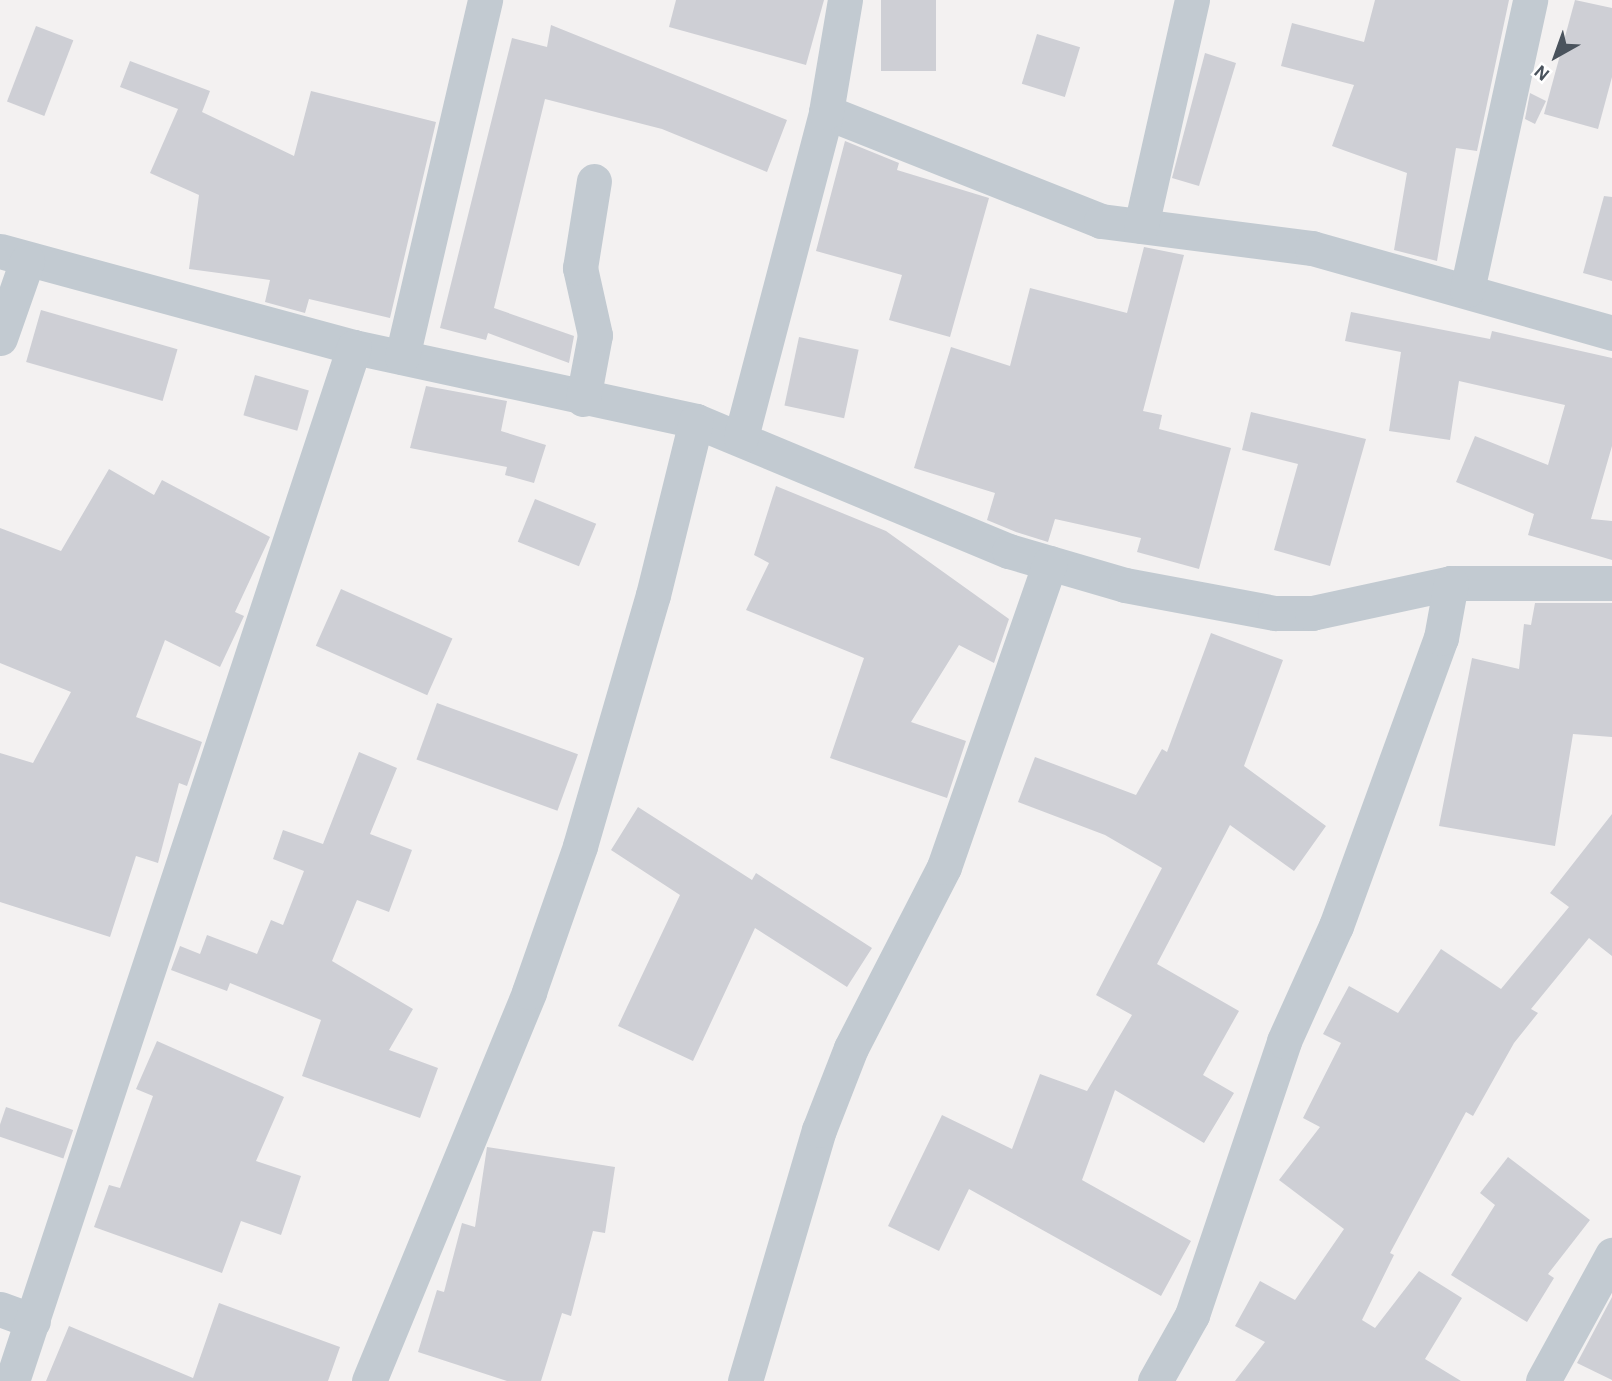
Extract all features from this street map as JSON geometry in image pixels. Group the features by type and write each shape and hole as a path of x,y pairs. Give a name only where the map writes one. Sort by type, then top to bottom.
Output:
{"street":[{"path":"402,357 485,0"},
{"path":"741,437 826,111 845,0"},
{"path":"1141,226 1192,0"},
{"path":"1467,290 1530,0"},
{"path":"826,111 1063,210 1141,226 1312,248 1612,332"},
{"path":"583,399 595,335 580,268 594,181"},
{"path":"0,338 13,256 354,347 583,399 696,421 741,437 888,502 1050,563 1125,585 1275,613 1312,613 1451,583 1612,583"},
{"path":"12,1381 354,347"},
{"path":"369,1381 529,992 580,846 653,594 696,421"},
{"path":"745,1381 819,1130 851,1048 944,867 1050,563"},
{"path":"1155,1381 1192,1315 1216,1251 1284,1041 1336,926 1441,638 1451,583"},
{"path":"1544,1381 1612,1255"},
{"path":"0,1309 33,1321"}],"building":[{"path":"676,0 824,0 806,65 669,27"},
{"path":"881,0 936,0 936,71 881,71"},
{"path":"1375,0 1509,0 1477,151 1456,148 1437,261 1394,250 1407,173 1332,146 1354,85 1281,66 1292,23 1364,42"},
{"path":"1575,0 1612,8 1612,77 1598,129 1544,114"},
{"path":"551,25 787,120 767,172 662,129 545,99 494,308 574,336 569,363 488,333 486,340 440,328 512,38 547,47"},
{"path":"36,26 73,40 44,116 7,102"},
{"path":"1037,34 1080,47 1065,97 1022,84"},
{"path":"1205,53 1236,63 1199,186 1172,178"},
{"path":"130,61 210,91 202,112 294,156 311,91 436,122 390,318 309,299 305,313 265,302 270,280 189,269 199,195 150,173 178,109 120,87"},
{"path":"1530,93 1546,101 1535,124 1525,119"},
{"path":"845,141 899,163 897,170 989,198 950,337 889,320 902,275 816,251"},
{"path":"1604,196 1612,197 1612,281 1583,273"},
{"path":"1144,247 1184,255 1143,411 1162,415 1159,429 1231,448 1199,569 1137,552 1141,538 1055,519 1048,542 1016,532 987,520 995,493 914,468 951,347 1010,366 1030,288 1127,313"},
{"path":"41,310 177,349 163,401 26,362"},
{"path":"1351,312 1490,339 1492,331 1612,358 1612,446 1591,519 1612,521 1612,560 1528,535 1534,514 1456,482 1475,436 1548,465 1565,405 1459,381 1450,440 1389,431 1401,352 1345,341"},
{"path":"799,337 859,350 844,418 784,405"},
{"path":"255,375 309,390 297,431 243,415"},
{"path":"426,386 507,401 501,431 546,445 534,483 505,475 507,467 410,448"},
{"path":"1251,412 1366,439 1330,566 1274,550 1298,464 1242,450"},
{"path":"109,469 154,495 162,480 270,537 235,612 244,616 220,667 165,640 136,717 202,742 187,786 179,783 158,863 136,856 110,937 0,902 0,753 33,763 71,692 0,663 0,528 61,551"},
{"path":"776,486 886,531 1009,619 994,663 959,645 911,722 966,741 947,798 830,758 864,658 746,610 769,563 754,555"},
{"path":"535,499 596,524 579,566 518,542"},
{"path":"341,589 452,639 427,695 316,646"},
{"path":"1535,603 1612,603 1612,737 1573,734 1555,846 1439,826 1472,658 1519,669 1524,624 1531,625"},
{"path":"1211,633 1283,660 1244,766 1326,826 1294,871 1230,825 1157,964 1239,1011 1203,1075 1234,1093 1204,1143 1115,1090 1082,1180 1191,1241 1161,1296 969,1189 939,1251 888,1226 942,1115 1012,1149 1040,1074 1087,1091 1132,1015 1096,995 1162,868 1105,835 1018,802 1035,757 1136,795 1162,749 1167,752"},
{"path":"437,703 578,754 557,811 416,759"},
{"path":"359,752 397,768 370,834 412,850 389,912 357,900 332,961 413,1009 389,1050 438,1068 420,1118 302,1076 321,1020 230,983 227,991 171,970 180,946 200,954 207,935 257,954 271,920 283,925 304,871 273,859 283,830 323,844"},
{"path":"638,807 752,880 756,873 872,948 847,987 755,928 693,1061 618,1026 680,895 611,850"},
{"path":"1612,814 1612,956 1589,938 1531,1009 1538,1013 1514,1043 1473,1116 1466,1112 1390,1253 1394,1255 1362,1320 1375,1328 1419,1271 1462,1298 1425,1359 1461,1381 1235,1381 1265,1342 1235,1326 1260,1281 1295,1300 1344,1229 1279,1180 1320,1127 1303,1118 1341,1043 1323,1034 1349,986 1398,1013 1441,949 1501,989 1569,907 1550,893"},
{"path":"157,1041 284,1097 256,1161 301,1176 281,1235 241,1221 222,1273 94,1227 109,1185 120,1188 153,1096 136,1089"},
{"path":"6,1107 73,1130 63,1158 0,1137 0,1124"},
{"path":"487,1147 615,1167 605,1233 593,1231 571,1316 562,1313 541,1381 507,1381 418,1352 437,1290 444,1292 462,1223 475,1227"},
{"path":"1508,1157 1590,1220 1548,1274 1554,1278 1527,1322 1451,1275 1495,1205 1480,1193"},
{"path":"1612,1297 1612,1380 1577,1363"},
{"path":"219,1303 340,1347 328,1381 46,1381 69,1326 193,1378"}]}
